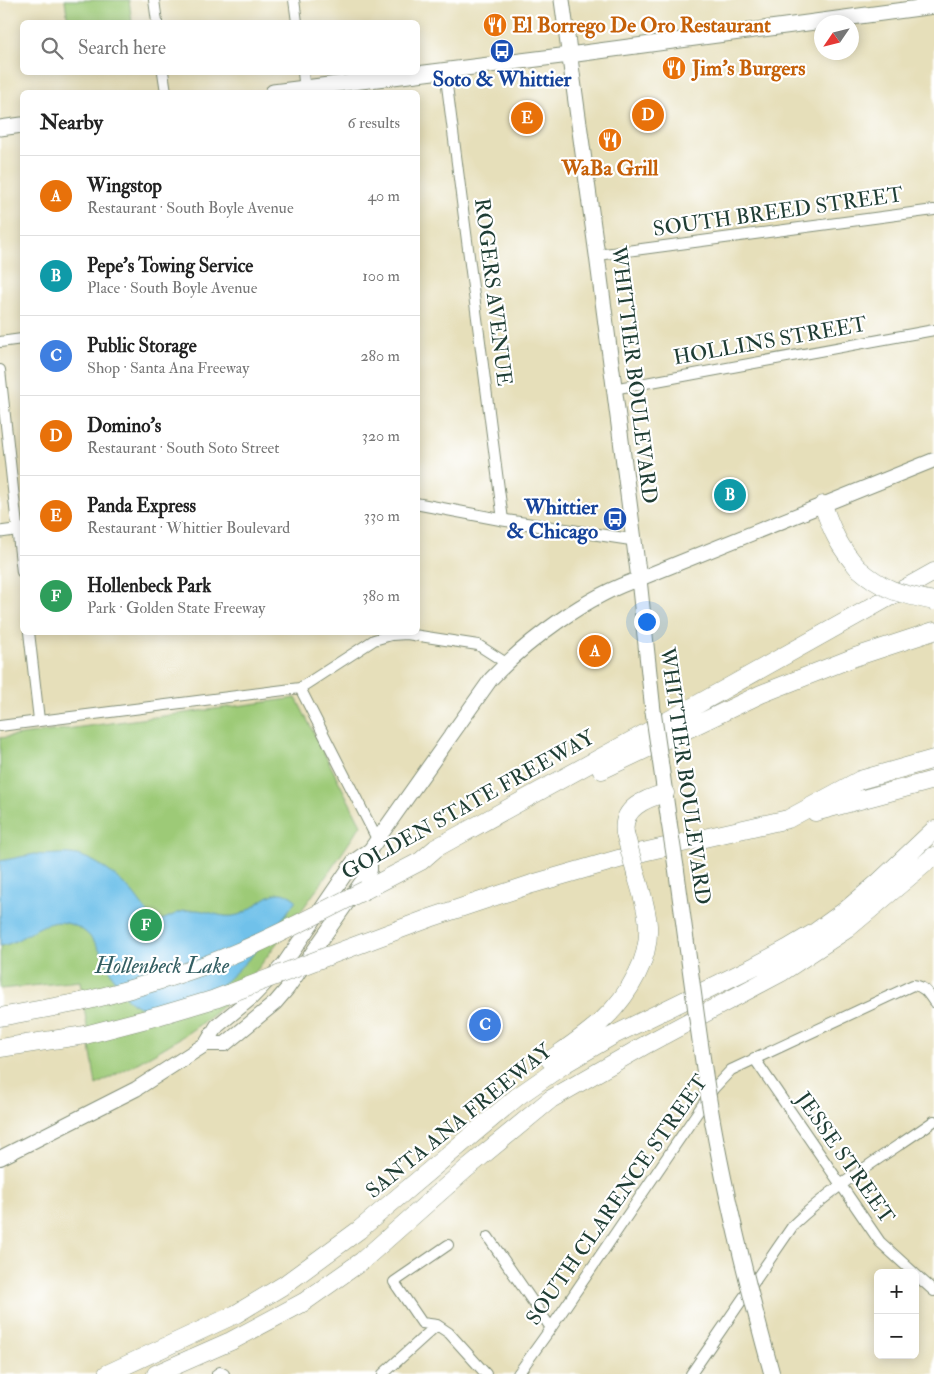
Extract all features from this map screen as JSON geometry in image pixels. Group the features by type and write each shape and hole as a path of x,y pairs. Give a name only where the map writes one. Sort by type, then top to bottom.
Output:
{"highway":[{"path":"823,504 837,542 858,568 871,579 903,595 934,601"},
{"name":"GOLDEN STATE FREEWAY","path":"0,1017 81,1002 137,988 187,972 239,952 421,861 436,848 934,572"},
{"path":"421,861 441,855 621,760 761,694 814,672 900,641 934,631"},
{"path":"788,819 860,780 934,759"},
{"path":"0,1048 85,1034 158,1016 215,998 430,918 532,884 643,852 788,819 930,781"},
{"path":"517,1097 533,1073 600,1024 617,1007 630,988 641,966 648,938 646,912 625,833 624,822 628,812 644,800 665,792"},
{"name":"SANTA ANA FREEWAY","path":"106,1374 236,1314 284,1284 359,1230 517,1097 566,1063 612,1036 771,957 814,933 846,910 879,882 934,830"},
{"name":"SANTA ANA FREEWAY","path":"156,1374 231,1341 304,1302 362,1261 466,1169 551,1099 647,1044 782,972 848,929 934,856"},
{"path":"909,877 934,865"},
{"path":"167,1374 231,1341"}],"main road":[{"name":"WHITTIER BOULEVARD","path":"562,0 639,578 653,711 712,1122 742,1263 772,1374"},
{"path":"420,74 934,6"},
{"path":"305,90 410,75"},
{"path":"0,128 20,125"},
{"path":"0,1158 136,1089 206,1044 217,1026 251,998 284,964 354,861 374,845 491,679 530,642 584,605 619,585 934,460"},
{"path":"206,1044 225,1044 275,1003 287,989 370,870 374,845"}],"street":[{"path":"154,0 157,20"},
{"path":"294,0 297,20"},
{"name":"ROGERS AVENUE","path":"445,70 503,520"},
{"path":"163,75 166,90"},
{"path":"303,75 305,90"},
{"name":"SOUTH BREED STREET","path":"597,255 934,210"},
{"name":"HOLLINS STREET","path":"613,389 934,330"},
{"path":"0,342 20,339"},
{"path":"0,370 20,529 0,532"},
{"path":"420,504 503,520 634,540"},
{"path":"29,635 39,720"},
{"path":"0,726 300,688 374,640 391,635"},
{"path":"413,635 478,645 506,663"},
{"path":"300,688 374,845"},
{"name":"SOUTH CLARENCE STREET","path":"518,1374 714,1088 731,1070 913,985 924,989 934,1002"},
{"name":"JESSE STREET","path":"754,1058 880,1242 910,1269"},
{"path":"691,1374 794,1224 812,1207 841,1185 934,1121"},
{"path":"488,1237 551,1328"},
{"path":"448,1245 394,1282 422,1323 437,1326 449,1333 486,1374"},
{"name":"JESSE STREET","path":"919,1278 934,1291"},
{"path":"383,1374 437,1326"},
{"path":"217,1374 220,1372 224,1374"}],"green space":[{"path":"65,0 129,0 132,20 68,20"},
{"path":"296,698 361,825 259,968 236,994 205,1021 187,1033 152,1055 96,1085 80,981 0,989 0,738"}],"water":[{"name":"Hollenbeck Lake","path":"35,854 70,854 96,863 112,873 126,886 158,921 187,910 198,910 226,916 238,915 246,912 273,894 288,895 296,900 254,954 216,989 203,999 158,1013 138,1006 125,997 95,942 78,927 57,922 41,927 17,940 0,946 0,861"}],"place":[{"name":"El Borrego De Oro Restaurant","path":"495,25"},
{"name":"Soto & Whittier","path":"502,51"},
{"name":"Jim's Burgers","path":"674,68"},
{"name":"Domino's","path":"648,115"},
{"name":"Panda Express","path":"527,118"},
{"name":"WaBa Grill","path":"610,140"},
{"name":"Pepe's Towing Service","path":"730,495"},
{"name":"Whittier & Chicago","path":"615,519"},
{"name":"Wingstop","path":"595,651"},
{"name":"Hollenbeck Park","path":"146,925"},
{"name":"Public Storage","path":"485,1025"}]}
